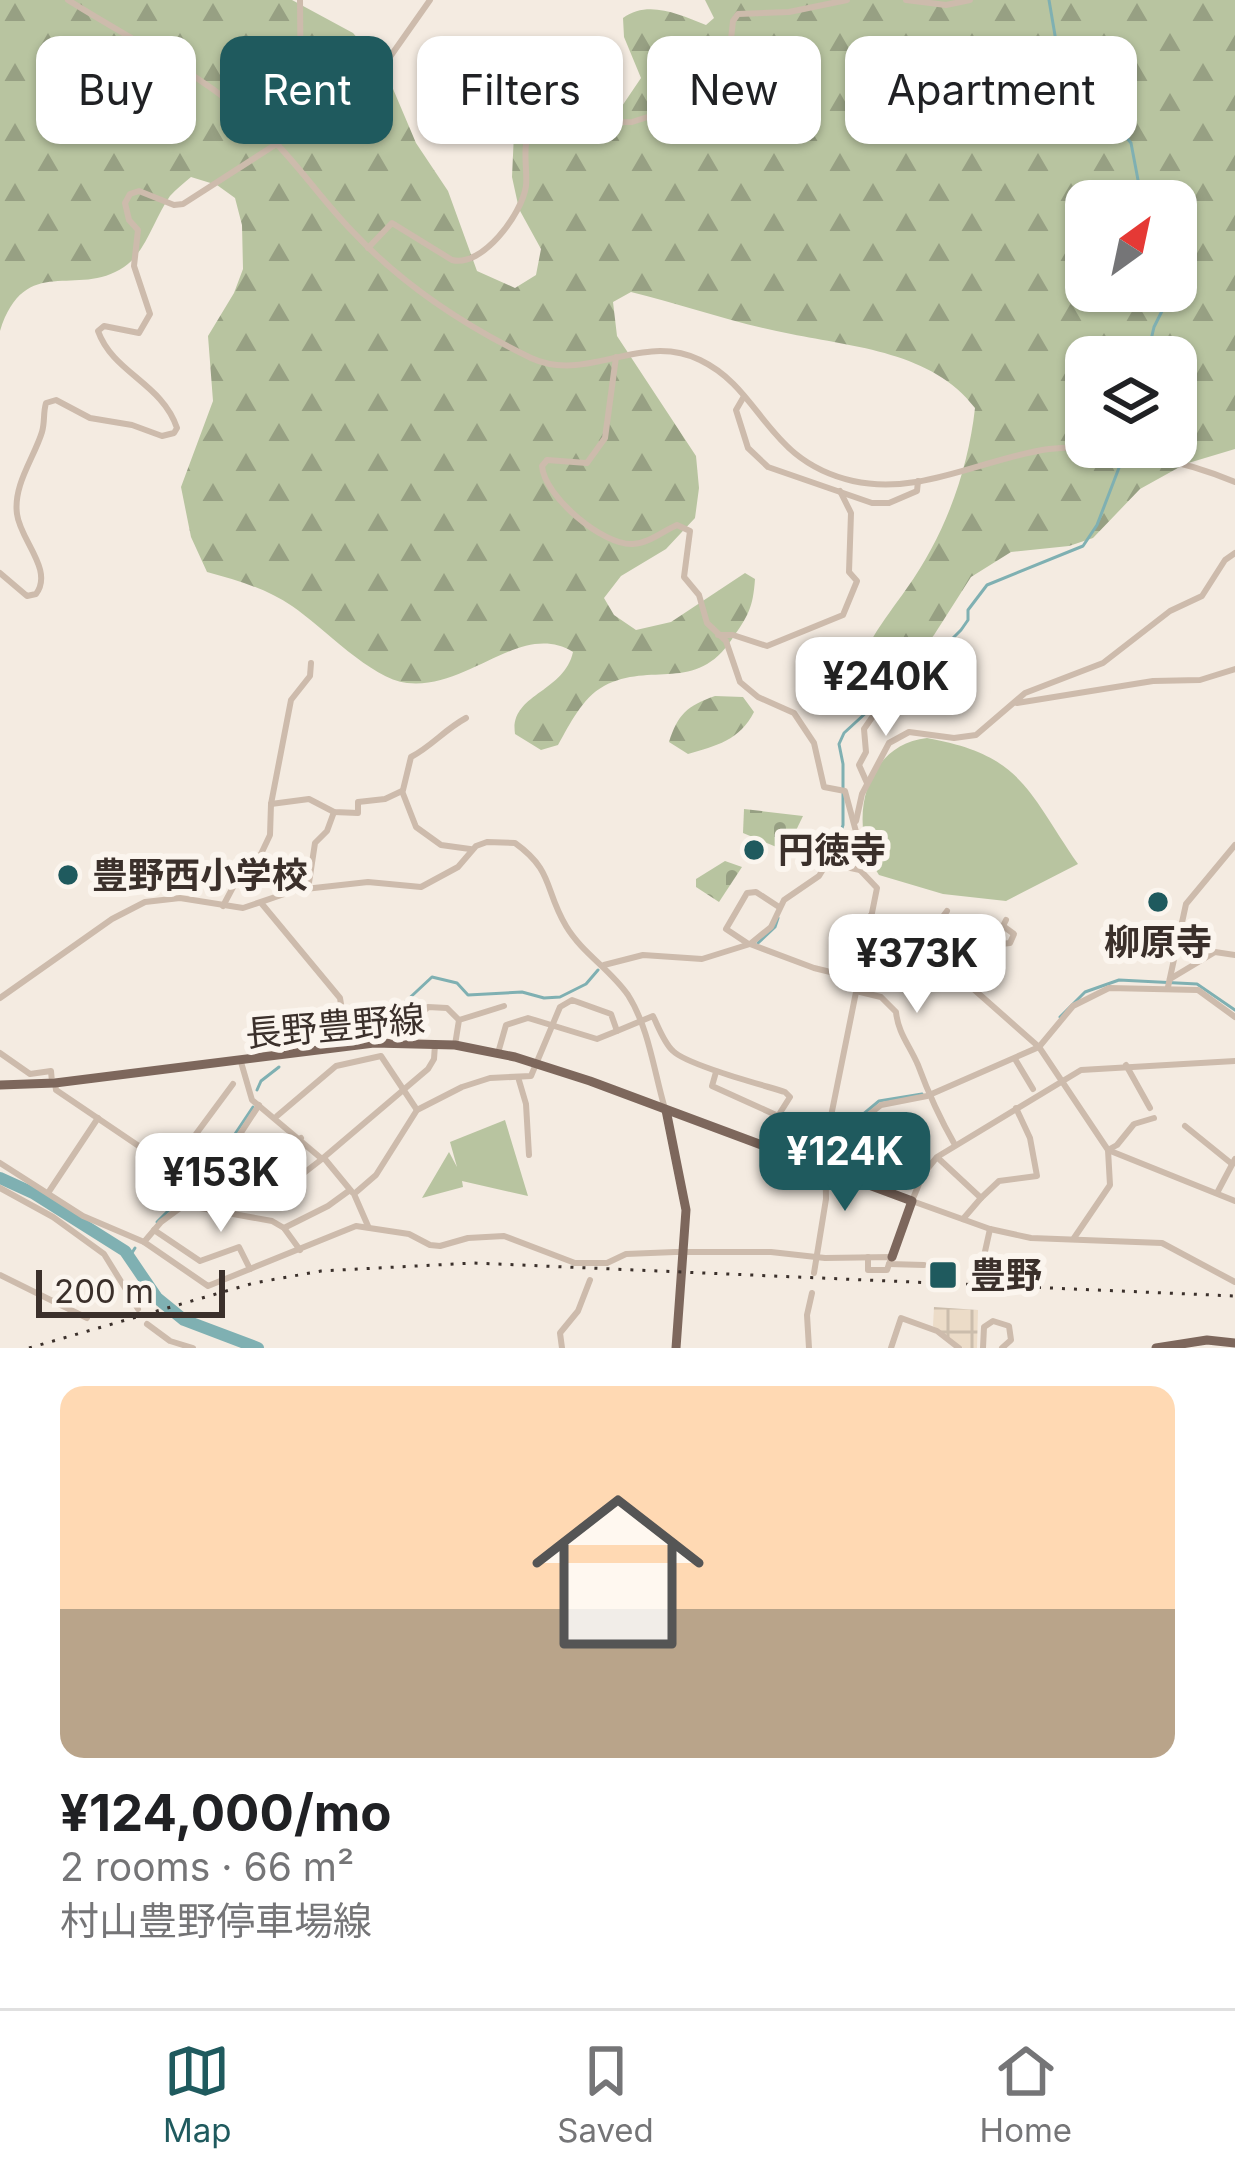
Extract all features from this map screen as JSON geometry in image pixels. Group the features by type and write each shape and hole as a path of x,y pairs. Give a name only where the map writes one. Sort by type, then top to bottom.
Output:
{"main road":[{"name":"長野豊野線","path":"0,1085 241,1061 347,1041 455,1045 535,1063 912,1201"},
{"path":"665,1109 686,1210 676,1348"},
{"path":"890,1260 912,1201"},
{"path":"1156,1348 1235,1343"}],"street":[{"path":"68,0 223,97 278,145 389,270 536,360 565,366 645,350 687,355 723,375 775,438 802,460 827,473 875,484 918,481 1045,449 1076,447 1201,467 1235,482"},
{"path":"300,0 301,36"},
{"path":"393,53 430,0"},
{"path":"368,248 387,224 395,223 452,260 474,260 494,240 524,193 526,137 536,123 632,122 719,94 726,84 733,21 738,14 789,12 847,0"},
{"path":"907,0 946,4 970,0"},
{"path":"0,573 27,596 43,585 16,513 46,404 56,400 90,418 162,436 177,428 149,384 110,356 98,331 104,326 139,333 151,314 135,274 138,230 125,209 127,198 139,191 174,206 183,204 278,145"},
{"path":"616,356 605,438 587,464 546,460 544,481 561,502 614,540 636,544 675,525 688,528 692,535 683,560 684,577 699,595 707,623 732,652 740,682 758,697 794,713 814,743 824,787 843,791 855,824 860,870"},
{"path":"743,398 736,410 748,448 759,462 881,505 917,491 918,481"},
{"path":"718,635 767,646 843,615 856,580 849,572 851,513 840,491"},
{"path":"855,824 867,783 889,743 902,734 953,739 976,735 1025,693 1102,663 1169,611 1202,596 1235,553"},
{"path":"223,907 240,874 261,854 270,835 271,804 291,700 310,676 311,663"},
{"path":"1013,703 1153,681 1200,680 1235,669"},
{"path":"867,783 859,765 866,752 864,729 887,693 907,674"},
{"path":"466,718 435,735 428,748 411,757 403,791 416,827 441,845 472,850"},
{"path":"271,804 309,799 334,812 358,813 358,802 403,791"},
{"path":"308,889 315,843 327,831 334,812"},
{"path":"0,998 133,906 171,898 223,907 262,904 308,889 368,882 422,887 458,867 472,850 487,842 515,843 546,872 551,900 574,939 604,964 626,992 641,1020 665,1109"},
{"path":"1169,982 1186,904 1235,845"},
{"path":"604,964 643,956 702,959 750,944 766,934 779,908 830,864 860,870 877,888 830,1121 824,1167 826,1199 814,1273"},
{"path":"779,908 756,892 747,893 726,928 750,944 856,978"},
{"path":"262,904 340,998 347,1041"},
{"path":"920,947 947,911"},
{"path":"872,915 920,947 1039,1047 1108,1150 1110,1185 1073,1240"},
{"path":"1001,944 1010,943 1014,934 1003,926 1006,920"},
{"path":"1169,982 1215,952 1235,955"},
{"path":"830,1121 856,1124 881,1105 927,1096 1015,1059 1039,1047 1073,1006 1093,993 1124,985 1169,982 1198,990 1235,1017"},
{"path":"854,991 881,997 896,1012 897,1028 917,1064 927,1096 956,1145"},
{"path":"284,1228 376,1175 417,1110 490,1078 532,1076 560,1007 572,1000 611,1014 617,1031"},
{"path":"459,1020 504,1006"},
{"path":"406,1028 428,1007 447,1008 459,1020"},
{"path":"498,1053 506,1025 528,1018 597,1040 653,1016 672,1050 716,1072 785,1091 790,1097 778,1116"},
{"path":"455,1045 459,1020"},
{"path":"233,1084 196,1134 256,1166 282,1190 405,1089 434,1059 435,1043"},
{"path":"0,1053 30,1074 51,1071 56,1090 155,1157"},
{"path":"276,1117 336,1066 381,1056 417,1110"},
{"path":"1015,1059 1033,1089"},
{"path":"241,1061 252,1100 323,1158 352,1192 368,1226"},
{"path":"1235,1061 1081,1070 937,1157 923,1174 912,1201 1031,1238 1162,1243 1235,1282"},
{"path":"1126,1066 1150,1108"},
{"path":"716,1072 712,1086 788,1120"},
{"path":"518,1077 526,1105 529,1155"},
{"path":"144,1243 210,1177 259,1104"},
{"path":"963,1220 999,1181 1037,1176 1030,1138 1016,1108"},
{"path":"48,1193 98,1118"},
{"path":"1108,1150 1134,1124 1154,1118"},
{"path":"1185,1126 1233,1162 1217,1193"},
{"path":"226,1215 235,1192 256,1166 302,1138"},
{"path":"193,1196 185,1183 209,1141"},
{"path":"1108,1150 1235,1201"},
{"path":"937,1157 981,1198"},
{"path":"0,1163 83,1216 144,1243 208,1286 331,1235 368,1226 440,1246 504,1236 575,1263 607,1263 626,1254 661,1252 771,1252 924,1265"},
{"path":"210,1177 235,1192"},
{"path":"0,1188 53,1217 104,1254 137,1310"},
{"path":"184,1205 226,1215 260,1216 284,1228 300,1250"},
{"path":"982,1265 990,1229"},
{"path":"154,1230 200,1262"},
{"path":"185,1272 239,1247 250,1269"},
{"path":"0,1275 87,1318"},
{"path":"562,1348 560,1334 578,1311 590,1280"},
{"path":"809,1348 812,1293"},
{"path":"891,1348 901,1318 937,1331 959,1348"},
{"path":"983,1348 984,1327 993,1321 1010,1327 1011,1340 1003,1348"},
{"path":"147,1324 162,1337 193,1348"}],"green space":[{"path":"0,0 292,0 353,33 356,36 220,36 220,144 393,144 393,89 416,143 448,191 477,271 515,288 536,275 541,249 519,209 512,177 514,144 623,144 623,105 641,78 624,37 623,18 633,13 663,11 706,25 714,18 705,0 1235,0 1235,449 1197,460 1197,336 1065,336 1065,468 1178,468 1140,489 1093,538 1069,546 1011,552 971,577 934,635 885,696 863,701 852,693 855,678 873,637 921,568 943,524 967,455 975,408 958,389 915,363 631,292 613,302 617,336 696,456 699,488 695,518 666,549 621,576 604,598 614,615 636,630 671,622 745,573 755,579 753,597 742,624 718,656 688,671 622,679 604,686 583,704 558,745 541,750 515,734 515,721 528,701 568,666 573,652 553,644 534,644 452,677 407,683 378,672 282,600 207,572 191,537 181,487 213,401 208,336 243,269 242,225 235,198 217,185 191,177 170,196 144,243 124,267 106,276 38,284 23,292 0,331"},
{"path":"715,696 743,697 754,712 742,729 717,745 688,754 669,742 685,712"},
{"path":"927,738 984,754 1003,766 1033,796 1078,864 1006,901 943,894 879,875 864,834 867,791 888,755"},
{"path":"744,809 803,816 786,851 743,833"},
{"path":"725,861 742,867 719,902 696,887 696,879"},
{"path":"505,1120 528,1196 462,1181 463,1187 422,1198 449,1152 457,1167 450,1142"}],"shaded area":[{"path":"934,1307 978,1310 977,1348 963,1348 933,1326"}],"waterway":[{"path":"1049,0 1058,53 1131,143 1138,180"},
{"path":"1152,336 1162,312"},
{"path":"889,694 932,667 968,620 968,610 987,585 1083,546 1097,525 1119,468"},
{"path":"832,860 843,825 839,744 844,733 881,699"},
{"path":"758,943 778,918"},
{"path":"319,1038 367,1024 402,1005 432,977 457,983 468,995 522,992 544,998 560,997 586,984 598,970"},
{"path":"1060,1017 1085,992 1119,980 1197,984 1235,1010"},
{"path":"257,1090 279,1067"},
{"path":"855,1121 879,1101 922,1094"},
{"path":"227,1146 253,1107"},
{"path":"0,1178 33,1193 125,1251 157,1298 184,1320 258,1348"},
{"path":"157,1222 169,1210"},
{"path":"130,1256 135,1248"}],"railway":[{"path":"29,1348 254,1283 321,1271 474,1263 1235,1296"}],"place":[{"name":"円徳寺","path":"754,850"},
{"name":"豊野西小学校","path":"68,875"},
{"name":"柳原寺","path":"1158,902"},
{"name":"豊野","path":"943,1275"}]}
